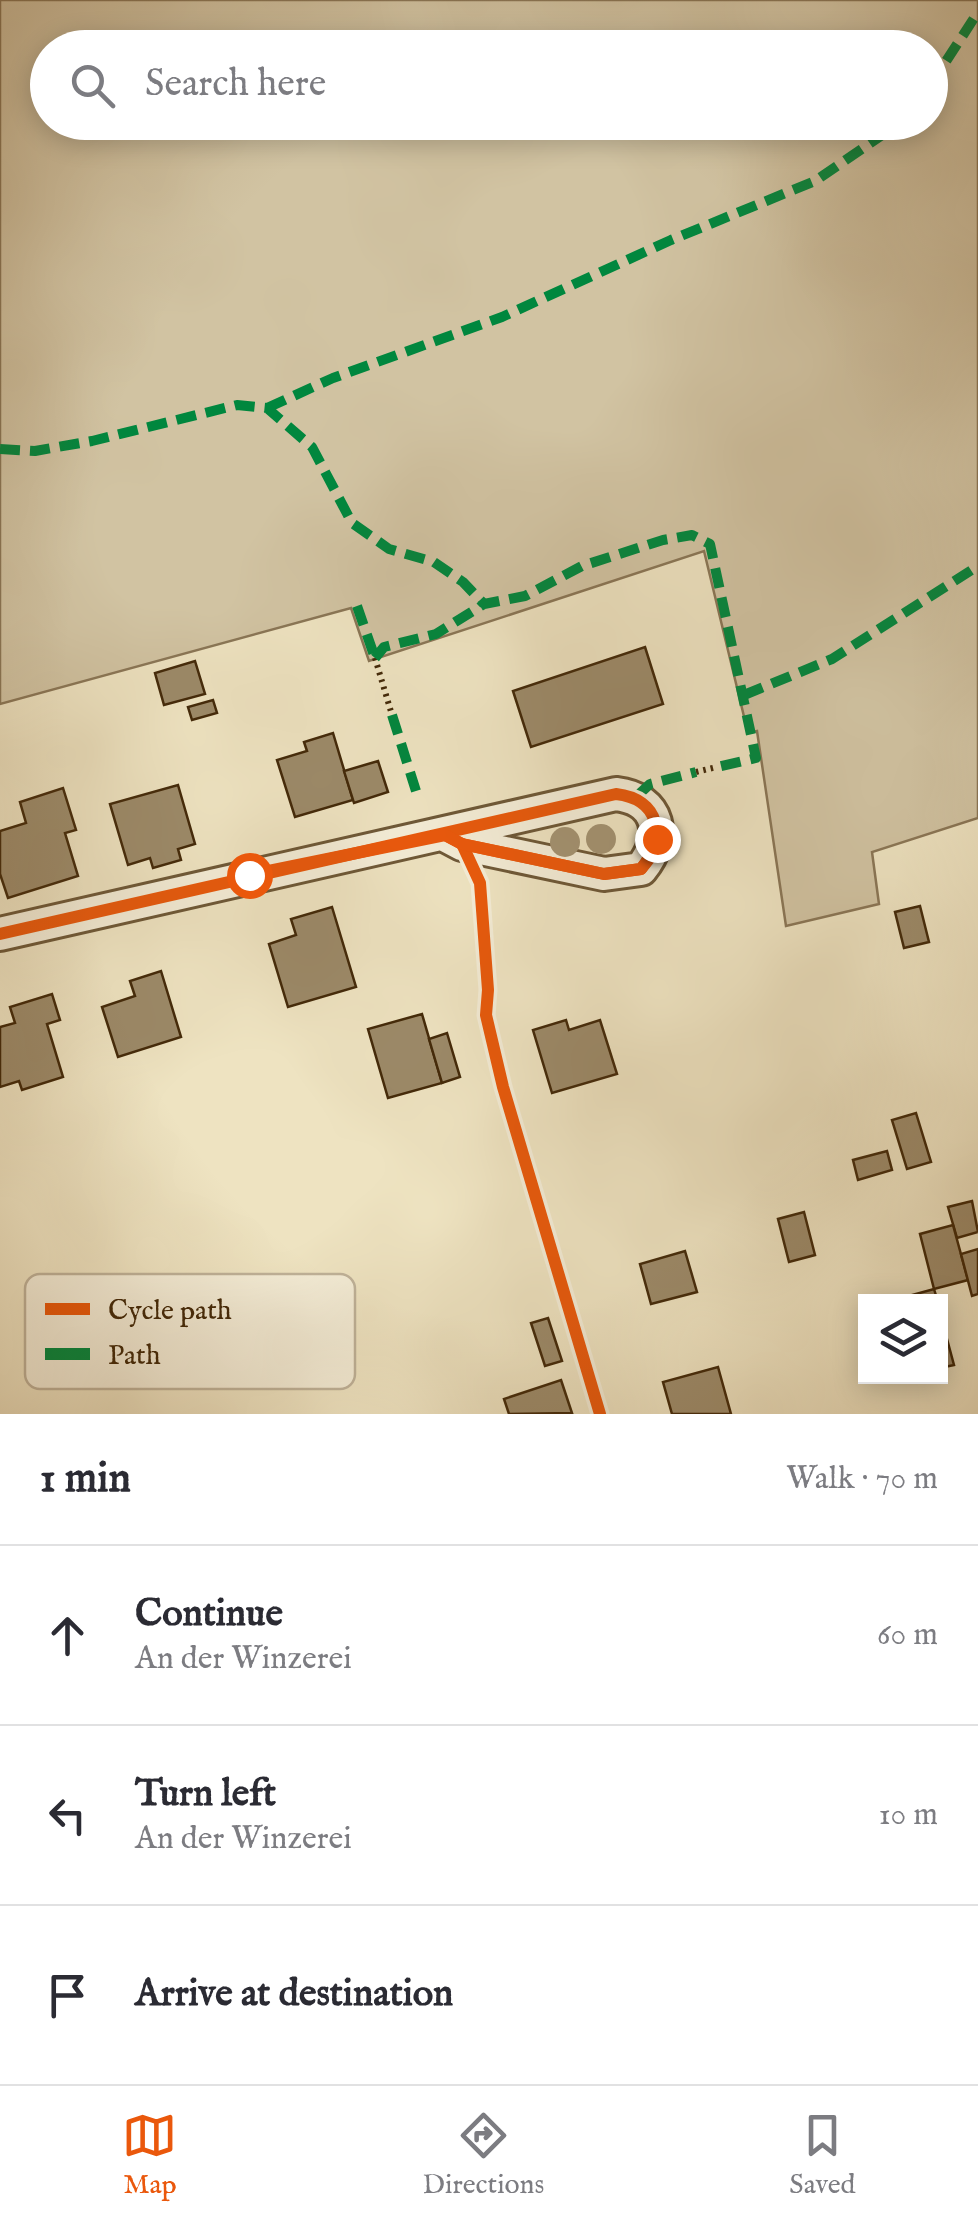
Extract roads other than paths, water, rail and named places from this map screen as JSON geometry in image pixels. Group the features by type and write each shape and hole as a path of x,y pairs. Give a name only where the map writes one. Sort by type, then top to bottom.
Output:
{"street":[{"path":"0,934 616,794 638,796 650,808 657,839 653,854 641,869 604,874 462,844 445,835"}]}
